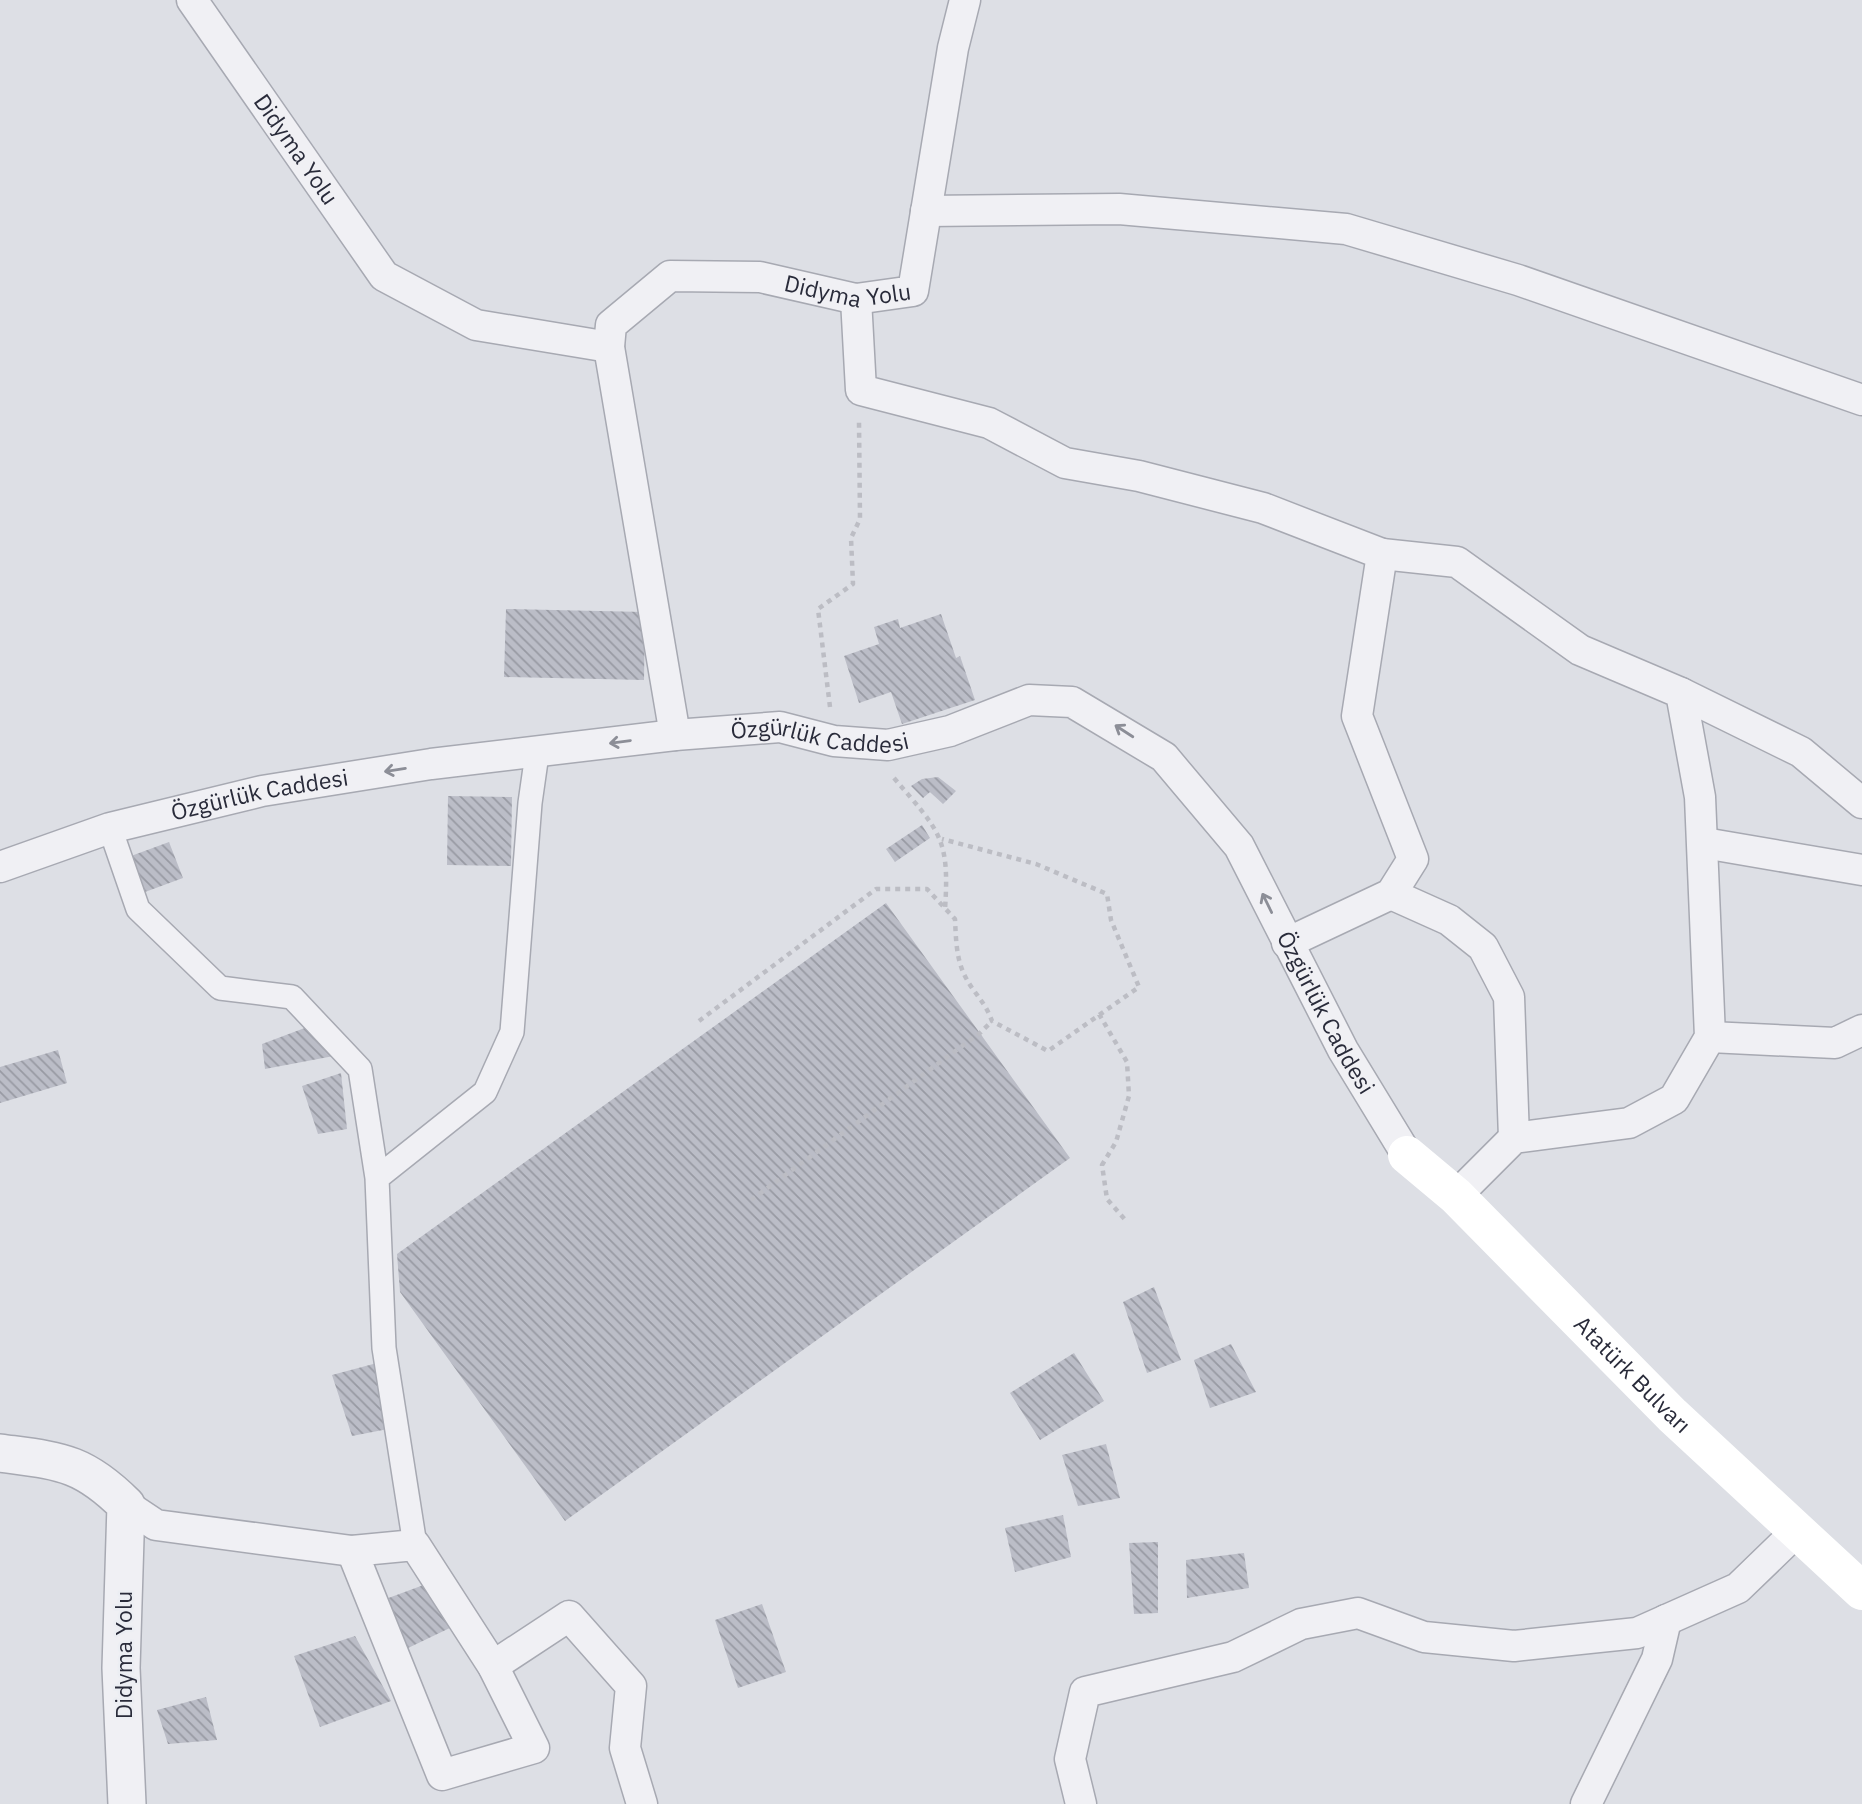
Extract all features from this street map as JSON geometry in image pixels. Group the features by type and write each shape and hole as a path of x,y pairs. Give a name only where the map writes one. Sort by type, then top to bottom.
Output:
{"main road":[{"name":"Atatürk Bulvarı","path":"1407,1155 1456,1196 1672,1415 1862,1591"}],"street":[{"name":"Didyma Yolu","path":"192,0 384,276 476,325 609,347 611,325 670,276 760,277 856,299 913,292 953,48 965,0"},
{"path":"926,211 1119,209 1346,229 1518,280 1862,400"},
{"path":"856,299 862,390 989,423 1065,463 1139,477 1263,508 1382,554 1457,562 1580,650 1681,693 1801,752 1862,803"},
{"path":"609,347 674,735"},
{"path":"1287,943 1391,894 1413,859 1357,716 1382,554"},
{"path":"1456,1196 1514,1138 1629,1123 1674,1099 1710,1037 1700,797 1681,693"},
{"name":"Özgürlük Caddesi","path":"0,867 110,828 262,791 431,764 537,754 674,735 780,727 834,741 888,745 950,731 1029,700 1072,702 1164,757 1239,846 1343,1050 1407,1155"},
{"path":"377,1178 485,1093 512,1032 530,803 537,754"},
{"path":"110,828 138,909 220,988 292,997 360,1069 377,1178 384,1348 415,1545 493,1666 534,1748 442,1775 352,1551"},
{"path":"1703,843 1862,870"},
{"path":"1391,894 1449,920 1483,947 1502,984 1508,997 1514,1138"},
{"path":"1710,1037 1835,1043 1862,1031"},
{"path":"0,1452 61,1461 100,1479 126,1505 156,1525 352,1551 415,1545"},
{"name":"Didyma Yolu","path":"126,1505 121,1668 127,1804"},
{"path":"1081,1804 1070,1759 1084,1692 1233,1657 1301,1624 1358,1613 1424,1637 1514,1646 1637,1633 1738,1588 1796,1532"},
{"path":"493,1666 569,1616 631,1686 625,1748 642,1804"},
{"path":"1586,1804 1657,1659 1667,1620"}],"path":[{"path":"834,741 818,609 853,584 851,538 860,519 857,450 862,390"},
{"path":"888,745 888,771 930,820 942,839 948,866 945,910"},
{"path":"699,1021 876,889 927,889 955,919 956,947 967,979 984,1000 992,1021 1048,1051 1139,987 1111,920 1107,894 1036,864 942,839"},
{"path":"1099,1014 1127,1062 1129,1096 1116,1142 1102,1165 1107,1199 1127,1222"},
{"path":"751,1200 980,1033 992,1021"}],"building":[{"path":"506,609 645,612 644,680 504,677"},
{"path":"941,614 956,658 960,656 975,700 902,724 891,692 859,703 844,656 879,644 874,627 898,619 900,628"},
{"path":"938,777 956,791 943,804 930,792 923,798 911,786 922,779"},
{"path":"448,796 512,797 511,866 447,865"},
{"path":"922,825 930,838 895,862 886,849"},
{"path":"169,842 183,878 145,892 131,856"},
{"path":"886,903 1070,1158 565,1521 400,1292 397,1254"},
{"path":"310,1026 339,1055 265,1069 262,1044"},
{"path":"58,1050 67,1083 0,1103 0,1067"},
{"path":"341,1073 347,1129 318,1134 302,1086"},
{"path":"1154,1287 1181,1360 1147,1373 1123,1302"},
{"path":"1231,1344 1256,1392 1210,1408 1194,1360"},
{"path":"1074,1353 1104,1401 1040,1440 1010,1393"},
{"path":"377,1363 388,1429 352,1436 332,1375"},
{"path":"1106,1444 1120,1498 1078,1506 1062,1455"},
{"path":"1063,1515 1071,1557 1015,1572 1005,1528"},
{"path":"1158,1542 1158,1613 1134,1614 1129,1543"},
{"path":"1244,1553 1249,1588 1187,1598 1186,1560"},
{"path":"429,1583 454,1626 406,1649 383,1600"},
{"path":"762,1604 786,1672 738,1688 715,1620"},
{"path":"355,1636 391,1701 320,1727 294,1656"},
{"path":"206,1697 217,1740 168,1744 157,1710"}]}
